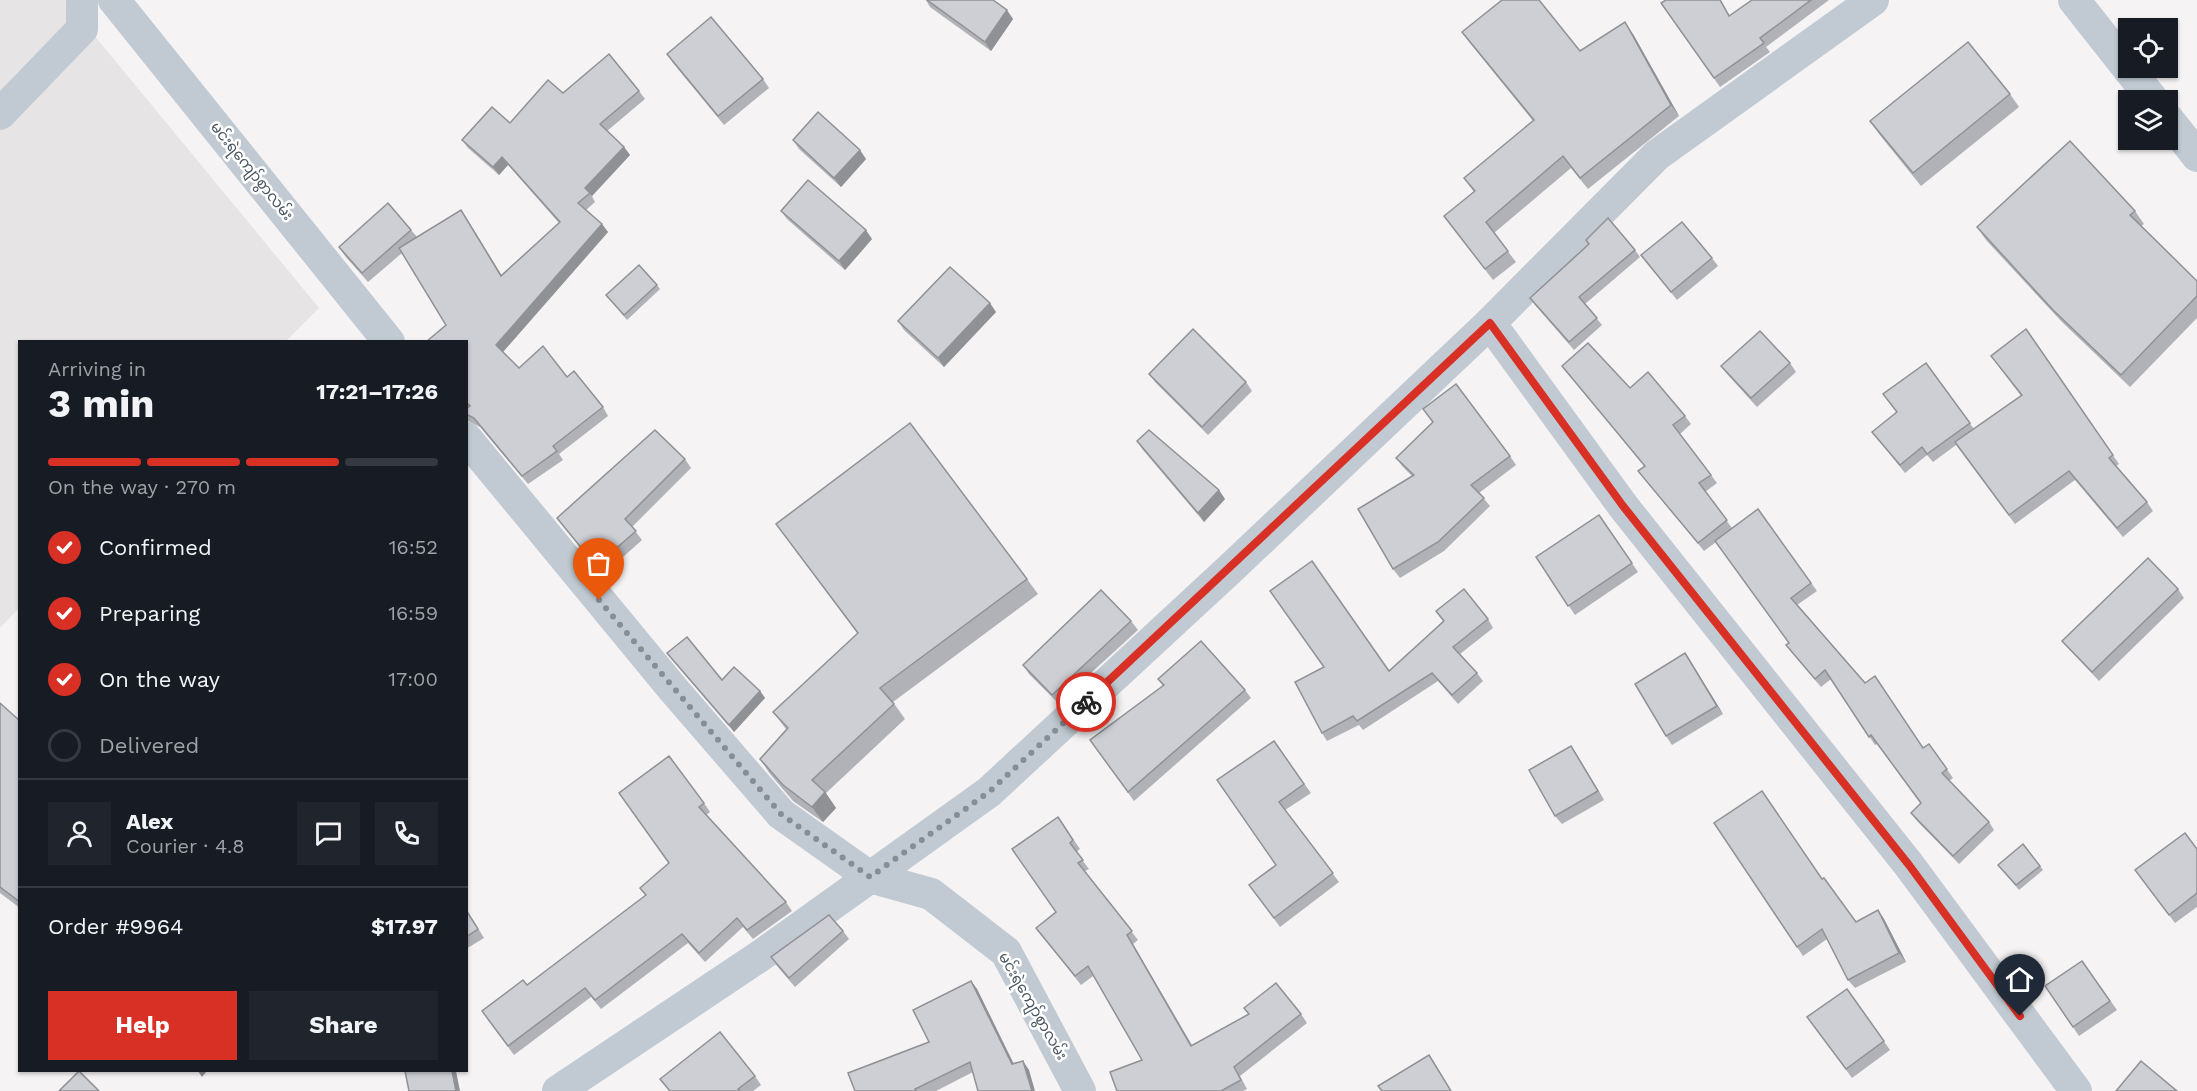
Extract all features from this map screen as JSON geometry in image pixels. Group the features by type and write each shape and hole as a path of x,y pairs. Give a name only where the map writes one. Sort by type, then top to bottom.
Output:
{"street":[{"path":"0,114 82,29 82,0"},
{"name":"မင်းရဲကျော်စွာလမ်း","path":"114,0 387,340"},
{"path":"558,1091 651,1030 989,792 1230,569 1490,323 1657,155 1874,0"},
{"path":"2074,0 2145,90"},
{"path":"2178,132 2197,156"},
{"path":"1490,323 1623,506 1909,865 2076,1091"},
{"name":"မင်းရဲကျော်စွာလမ်း","path":"468,440 673,689 781,814 870,877 931,894 1006,952 1080,1091"}],"shaded area":[{"path":"0,0 65,0 319,308 287,340 18,340 18,609 0,628"}],"building":[{"path":"927,0 993,0 1007,10 985,42"},
{"path":"1502,0 1539,0 1580,51 1625,22 1671,105 1580,178 1563,156 1486,222 1508,251 1485,269 1444,216 1475,191 1464,178 1534,120 1462,32"},
{"path":"1666,0 1720,0 1729,16 1752,0 1811,0 1760,38 1764,43 1714,78 1661,3"},
{"path":"711,17 763,79 718,116 667,54"},
{"path":"1968,42 2010,94 1913,173 1870,121"},
{"path":"609,54 639,91 600,124 624,147 585,188 590,193 578,203 602,224 496,345 519,368 543,346 567,377 574,371 603,407 553,446 557,451 522,476 474,418 468,415 470,406 468,404 468,340 428,340 446,325 399,248 461,210 501,276 560,222 502,157 493,167 462,140 492,107 510,123 548,80 563,93"},
{"path":"818,112 860,150 834,178 793,140"},
{"path":"2070,141 2135,211 2130,215 2197,281 2197,296 2121,375 2053,310 1977,227"},
{"path":"808,180 866,230 839,261 781,211"},
{"path":"388,203 411,230 362,273 339,247"},
{"path":"1608,218 1635,250 1579,297 1597,318 1569,342 1530,298 1589,244 1586,240"},
{"path":"1682,222 1712,258 1671,292 1641,255"},
{"path":"639,265 657,285 624,315 606,295"},
{"path":"950,267 990,303 938,358 898,321"},
{"path":"1193,329 1246,382 1202,427 1149,374"},
{"path":"2026,329 2113,455 2109,458 2147,502 2117,528 2069,471 2009,515 1955,442 2022,395 1991,356"},
{"path":"1760,331 1790,363 1751,398 1721,366"},
{"path":"1588,343 1630,388 1648,372 1685,416 1673,425 1711,475 1699,483 1727,520 1698,543 1638,471 1645,466 1562,366"},
{"path":"1926,363 1970,423 1927,454 1922,447 1900,465 1872,432 1897,412 1883,394"},
{"path":"1456,384 1510,456 1471,485 1484,498 1438,542 1393,569 1358,509 1414,475 1396,458 1433,422 1423,409"},
{"path":"910,423 1027,579 880,688 894,704 812,780 825,792 812,807 783,785 760,759 788,728 773,712 858,633 776,524"},
{"path":"655,430 685,459 625,519 636,531 596,566 557,518"},
{"path":"1149,430 1219,490 1198,513 1137,441"},
{"path":"1758,509 1811,583 1791,598 1865,683 1875,676 1923,748 1929,744 1947,769 1942,773 1989,822 1953,856 1911,813 1921,803 1871,735 1869,737 1825,670 1815,679 1786,645 1789,643 1715,541"},
{"path":"1599,515 1632,563 1568,606 1536,557"},
{"path":"2148,558 2178,589 2092,672 2062,641"},
{"path":"1312,561 1389,671 1444,621 1436,611 1464,589 1488,619 1453,647 1477,673 1452,695 1432,673 1357,721 1353,716 1322,733 1295,682 1324,667 1270,591"},
{"path":"1101,590 1131,621 1052,695 1023,665"},
{"path":"687,637 722,680 734,667 760,691 729,725 667,653"},
{"path":"1201,641 1245,690 1128,792 1090,740 1164,685 1158,679"},
{"path":"1685,653 1717,706 1666,736 1635,684"},
{"path":"0,703 18,719 18,900 0,887"},
{"path":"1274,741 1304,784 1279,802 1333,873 1274,918 1249,885 1276,865 1217,780"},
{"path":"1571,746 1598,791 1555,816 1529,770"},
{"path":"669,756 704,803 699,807 786,902 747,930 737,918 699,953 682,934 595,1000 585,988 508,1046 482,1011 523,980 527,985 646,895 640,888 669,863 619,793"},
{"path":"1762,791 1822,879 1824,878 1856,922 1878,910 1899,953 1848,980 1822,929 1797,947 1714,823"},
{"path":"1058,817 1073,840 1070,843 1083,860 1078,863 1132,931 1127,935 1191,1046 1249,1014 1244,1008 1276,983 1301,1014 1234,1067 1241,1080 1221,1091 1117,1091 1110,1072 1142,1060 1088,966 1075,976 1036,928 1056,912 1012,849"},
{"path":"2185,833 2197,849 2197,893 2169,915 2135,870"},
{"path":"2023,844 2040,866 2016,885 1998,865"},
{"path":"468,913 478,929 468,936"},
{"path":"829,915 843,931 789,978 771,957"},
{"path":"2082,961 2110,1001 2073,1027 2045,986"},
{"path":"971,981 1012,1064 1023,1061 1032,1091 978,1091 970,1062 915,1089 916,1091 855,1091 848,1073 929,1042 913,1010"},
{"path":"1847,989 1884,1041 1846,1069 1807,1017"},
{"path":"720,1032 755,1076 738,1089 740,1091 670,1091 660,1079"},
{"path":"1429,1055 1451,1091 1382,1091 1378,1086"},
{"path":"2141,1061 2177,1091 2116,1091"},
{"path":"80,1072 99,1091 59,1091"},
{"path":"405,1072 452,1072 456,1091 409,1091"}],"way so far":[{"path":"599,600 781,814 870,877 989,792 1086,702"}],"route":[{"path":"1086,702 1490,323 1623,506 1909,865 2020,1016"}]}
